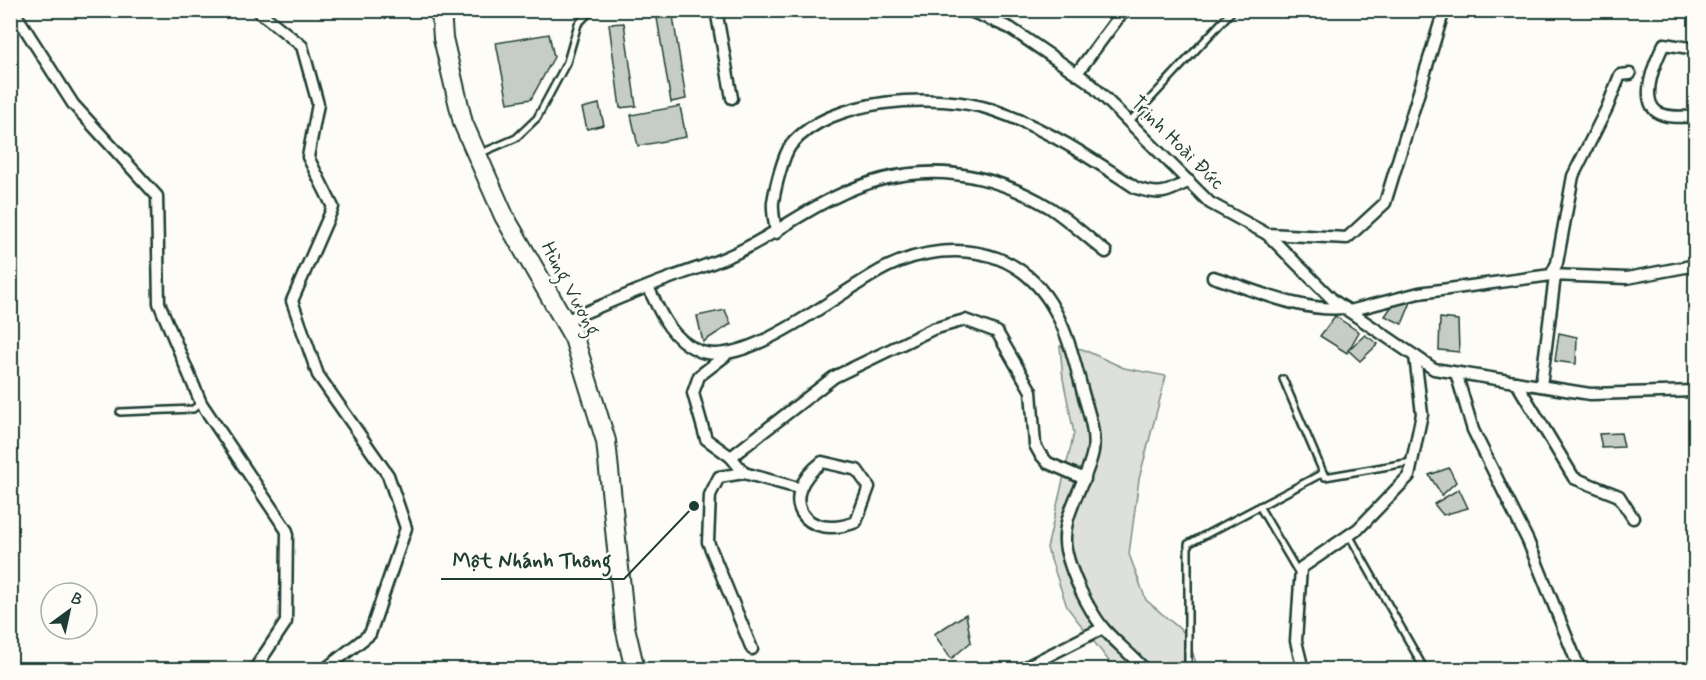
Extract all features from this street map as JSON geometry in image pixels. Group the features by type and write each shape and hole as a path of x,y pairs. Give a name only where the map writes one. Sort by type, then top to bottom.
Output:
{"highway":[{"name":"Hùng Vương","path":"441,10 443,38 463,123 504,216 574,338 606,441 625,627 635,669"}],"street":[{"path":"13,10 73,104 157,196 159,303 201,403 287,531 286,622 254,669"},
{"path":"257,10 302,46 318,104 308,157 333,207 292,301 318,375 388,475 406,528 370,634 324,669"},
{"path":"716,10 732,98"},
{"name":"Trịnh Hoài Đức","path":"968,10 1010,28 1077,74 1130,121 1210,203 1267,234 1347,237 1385,203 1444,10"},
{"path":"1077,74 1124,10"},
{"path":"1695,49 1664,44 1649,82 1651,102 1656,111 1666,115 1695,117"},
{"path":"1541,386 1553,276 1573,176 1607,108 1615,81 1620,75 1630,74"},
{"path":"776,233 773,203 790,146 814,126 852,110 889,101 932,99 992,110 1054,137 1136,188 1150,193 1167,193 1189,181"},
{"path":"564,321 733,255 776,233 830,199 867,182 896,174 931,171 976,177 1009,187 1050,208 1106,252"},
{"path":"1267,234 1334,301 1434,369 1590,394 1695,391"},
{"path":"744,473 731,457 706,439 693,393 699,376 725,356 759,342 822,308 886,267 930,253 969,250 998,259 1027,275 1048,297 1068,334 1091,424 1093,449 1085,479 1065,526 1066,549 1076,580 1103,628 1140,668"},
{"path":"1213,277 1301,305 1325,310 1347,310 1419,293 1553,276 1627,278 1695,265"},
{"path":"648,287 665,324 680,340 698,351 725,356"},
{"path":"731,457 834,377 933,329 965,320 997,332 1030,391 1035,445 1040,454 1048,463 1085,479"},
{"path":"1303,669 1296,641 1300,568 1349,535 1409,476 1422,414 1415,356"},
{"path":"1456,373 1473,430 1527,541 1580,669"},
{"path":"1516,382 1574,478 1607,492 1615,493 1633,518"},
{"path":"822,462 841,464 857,470 869,488 856,522 840,528 813,525 796,500 798,488 806,474 822,462"},
{"path":"752,649 708,542 710,495 719,477 744,473 798,488"},
{"path":"1020,669 1103,628"}],"lane":[{"path":"477,155 516,138 537,118 567,62 578,24 592,10"},
{"path":"1130,121 1233,10"},
{"path":"1283,379 1325,477 1412,462"},
{"path":"120,412 193,409 201,403"},
{"path":"1188,669 1188,544 1323,473"},
{"path":"1259,506 1300,576"},
{"path":"1349,535 1425,669"}],"shaded area":[{"path":"1060,346 1082,349 1124,368 1166,376 1139,479 1129,554 1146,600 1187,635 1198,669 1115,669 1067,607 1047,548 1074,433 1063,379"}],"building":[{"path":"673,16 686,99 671,102 657,18"},
{"path":"624,23 636,106 620,108 609,24"},
{"path":"549,34 554,57 531,99 508,103 496,43"},
{"path":"599,104 604,125 587,129 582,108"},
{"path":"680,106 686,137 638,146 631,115"},
{"path":"1396,300 1411,302 1402,324 1385,316"},
{"path":"725,310 731,324 703,342 697,316"},
{"path":"1335,316 1359,332 1347,353 1320,336"},
{"path":"1440,318 1458,320 1459,352 1439,350"},
{"path":"1559,333 1577,337 1576,364 1555,361"},
{"path":"1365,335 1378,344 1360,361 1348,350"},
{"path":"1621,433 1624,447 1602,448 1599,434"},
{"path":"1449,468 1456,482 1442,495 1429,475"},
{"path":"1459,489 1468,508 1443,515 1434,504"},
{"path":"966,614 971,642 951,659 934,634"}],"place":[{"name":"Một Nhánh Thông","path":"694,506"}]}
